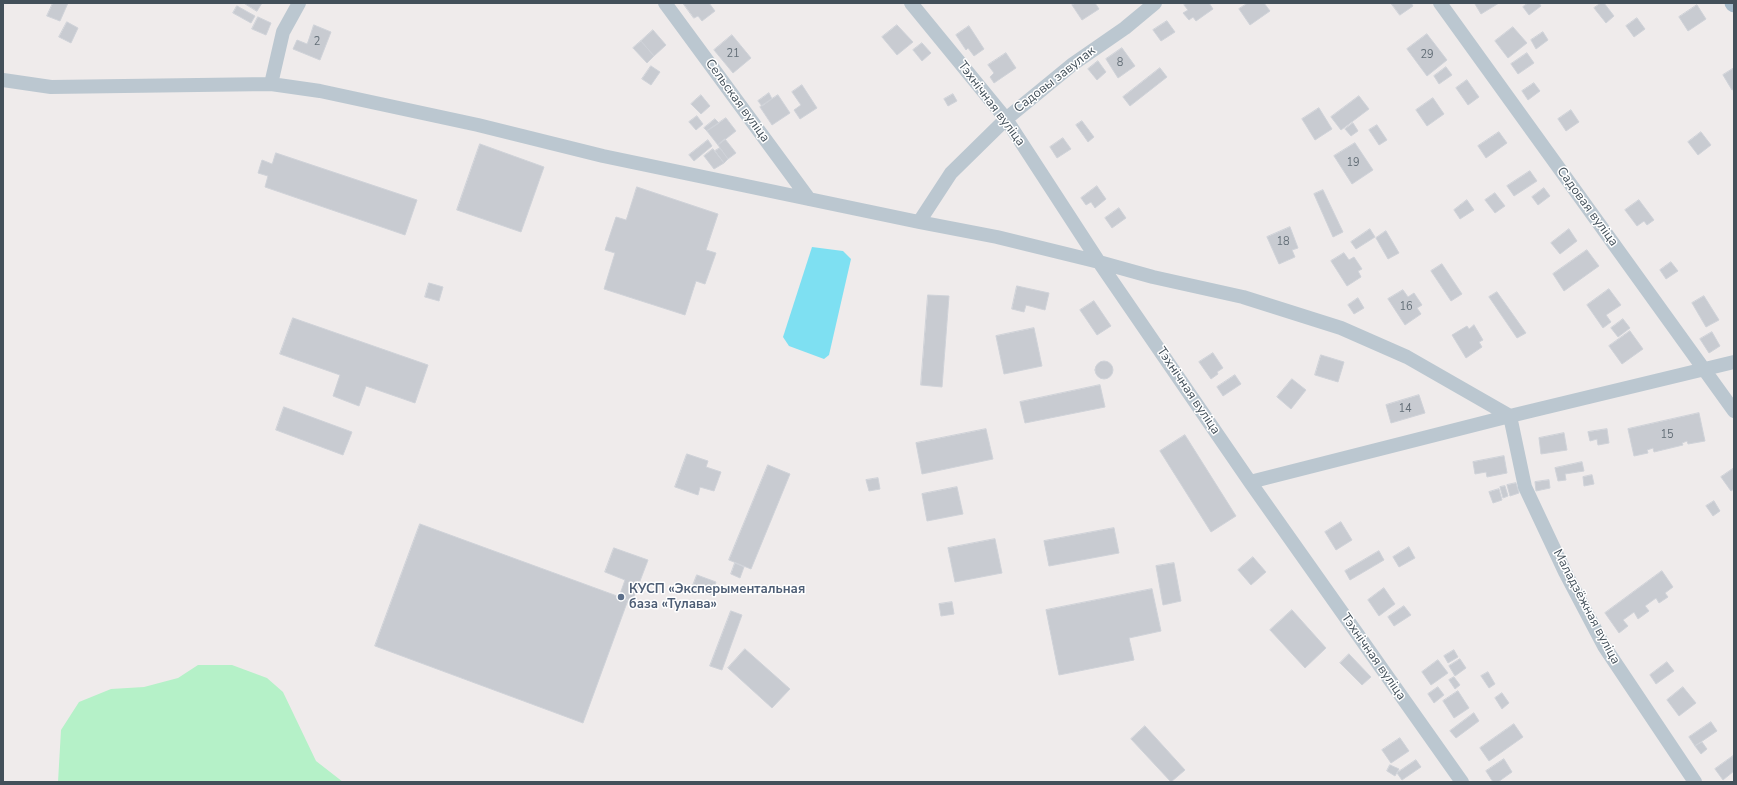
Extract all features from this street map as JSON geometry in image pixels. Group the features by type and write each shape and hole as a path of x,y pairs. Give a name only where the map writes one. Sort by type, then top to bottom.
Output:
{"street":[{"path":"271,84 283,32 299,3"},
{"name":"Сельская вуліца","path":"665,3 809,199"},
{"name":"Тэхнічная вуліца","path":"910,3 1006,119 1099,262 1250,482 1462,782"},
{"name":"Садовы завулак","path":"919,222 950,173 1006,119 1073,64 1125,28 1155,3"},
{"name":"Садовая вуліца","path":"1440,3 1734,412"},
{"path":"3,80 51,87 271,84 320,90 478,125 603,156 997,237 1153,277 1243,297 1341,328 1407,357 1510,416"},
{"path":"1250,482 1510,416 1734,362"},
{"name":"Маладзёжная вуліца","path":"1510,416 1525,487 1565,572 1604,646 1695,782"}],"green space":[{"path":"198,665 232,665 267,678 283,692 316,761 343,782 58,782 61,730 79,702 111,689 144,687 178,678"}],"water":[{"path":"812,247 843,251 851,259 829,355 824,359 789,346 783,337"}],"building":[{"path":"53,3 68,3 60,21 47,16"},
{"path":"244,3 262,3 257,11"},
{"path":"683,3 709,3 715,11 702,21 698,16 694,18"},
{"path":"1076,3 1095,3 1099,9 1082,20 1072,5"},
{"path":"1187,3 1209,3 1213,9 1196,21 1193,17 1189,20 1183,13 1188,10 1184,5"},
{"path":"1248,3 1264,3 1270,11 1250,25 1239,9"},
{"path":"1391,3 1411,3 1413,6 1400,15"},
{"path":"1499,3 1481,14 1475,4"},
{"path":"1528,3 1539,3 1541,6 1529,15 1523,7"},
{"path":"1601,3 1604,3 1614,16 1606,23 1594,8"},
{"path":"1697,5 1706,19 1688,31 1679,17"},
{"path":"237,6 255,16 251,23 233,13"},
{"path":"258,17 271,23 266,35 252,29"},
{"path":"1637,18 1645,29 1634,37 1626,26"},
{"path":"1167,21 1175,32 1161,41 1153,30"},
{"path":"67,22 78,28 71,43 59,37"},
{"path":"314,25 331,32 320,60 293,49 297,40 307,44"},
{"path":"897,25 913,42 897,55 882,37"},
{"path":"969,26 984,49 974,56 968,48 966,50 956,35"},
{"path":"1513,27 1527,43 1508,58 1495,41"},
{"path":"653,30 666,45 654,56 641,41"},
{"path":"1543,32 1548,40 1536,49 1531,40"},
{"path":"1427,34 1447,60 1427,76 1407,49"},
{"path":"732,35 751,58 733,73 714,50"},
{"path":"641,41 654,56 647,63 633,48"},
{"path":"922,43 931,53 922,61 913,50"},
{"path":"1122,48 1135,66 1118,78 1106,59"},
{"path":"1006,53 1016,68 994,83 990,77 994,73 988,65"},
{"path":"1527,53 1534,63 1518,74 1511,64"},
{"path":"1098,61 1106,72 1097,80 1088,69"},
{"path":"651,66 660,72 651,85 642,79"},
{"path":"1446,67 1452,75 1439,84 1434,76"},
{"path":"1160,68 1167,77 1130,106 1123,97"},
{"path":"1734,68 1734,89 1732,90 1723,75"},
{"path":"1467,80 1479,97 1468,105 1456,88"},
{"path":"1534,83 1540,91 1528,100 1522,91"},
{"path":"802,85 817,108 800,119 794,110 801,105 792,92"},
{"path":"769,93 772,99 762,106 758,101"},
{"path":"953,94 957,101 948,106 944,99"},
{"path":"701,95 710,106 701,114 691,104"},
{"path":"778,95 790,113 772,125 760,107"},
{"path":"1359,96 1369,109 1341,130 1331,117"},
{"path":"1433,98 1444,114 1427,126 1416,110"},
{"path":"1319,108 1332,129 1315,140 1302,119"},
{"path":"1571,110 1579,122 1566,131 1558,119"},
{"path":"697,116 703,124 696,130 689,122"},
{"path":"726,118 736,131 718,145 707,131"},
{"path":"715,119 719,123 707,131 704,128"},
{"path":"1082,121 1094,137 1088,142 1076,125"},
{"path":"1353,123 1358,131 1351,136 1345,129"},
{"path":"1377,125 1387,140 1379,145 1369,130"},
{"path":"1499,132 1507,143 1486,158 1478,146"},
{"path":"1701,132 1711,145 1698,155 1688,142"},
{"path":"1063,138 1071,149 1057,158 1050,147"},
{"path":"725,139 736,153 728,159 718,145"},
{"path":"708,140 712,146 694,161 689,155"},
{"path":"1355,143 1373,170 1352,184 1334,156"},
{"path":"480,144 544,167 521,232 457,210"},
{"path":"720,148 728,159 724,163 715,151"},
{"path":"713,149 724,163 714,169 704,156"},
{"path":"276,153 417,200 405,235 265,187 268,176 258,173 262,160 272,164"},
{"path":"1530,171 1537,181 1514,196 1507,186"},
{"path":"1097,186 1106,199 1095,208 1091,202 1086,205 1081,198"},
{"path":"637,187 718,214 706,250 716,253 705,284 696,281 685,315 604,289 615,253 605,250 616,217 626,220"},
{"path":"1544,188 1550,196 1538,205 1532,197"},
{"path":"1323,190 1343,232 1333,237 1314,194"},
{"path":"1495,193 1505,206 1495,213 1485,200"},
{"path":"1467,200 1474,210 1460,219 1454,210"},
{"path":"1639,200 1654,220 1647,225 1644,221 1637,226 1625,210"},
{"path":"1119,208 1126,218 1112,228 1105,218"},
{"path":"1290,227 1298,248 1292,250 1295,257 1279,264 1267,237"},
{"path":"1370,229 1375,237 1356,249 1351,242"},
{"path":"1569,229 1577,241 1560,254 1551,243"},
{"path":"1386,231 1399,253 1388,259 1376,238"},
{"path":"1587,250 1599,266 1564,291 1553,274"},
{"path":"1344,253 1349,260 1354,257 1362,269 1358,271 1361,277 1347,286 1331,261"},
{"path":"1671,262 1678,271 1666,279 1660,270"},
{"path":"1442,264 1462,294 1451,301 1431,271"},
{"path":"429,283 443,287 439,301 425,297"},
{"path":"1017,286 1049,293 1045,310 1026,305 1024,312 1012,309"},
{"path":"1609,289 1621,305 1606,315 1611,322 1603,328 1587,305"},
{"path":"1403,290 1408,297 1414,293 1422,305 1417,308 1421,314 1405,325 1388,299"},
{"path":"1497,292 1526,333 1517,338 1489,297"},
{"path":"928,295 949,296 942,387 921,385"},
{"path":"1704,296 1719,320 1706,327 1692,303"},
{"path":"1358,298 1364,308 1354,314 1348,305"},
{"path":"1094,301 1111,326 1097,335 1080,310"},
{"path":"293,318 428,365 415,403 366,386 359,406 333,396 340,375 280,354"},
{"path":"1623,319 1630,328 1618,337 1611,328"},
{"path":"1474,325 1483,340 1479,342 1482,347 1466,358 1452,335 1467,326 1469,329"},
{"path":"1034,328 1042,366 1004,374 996,336"},
{"path":"1630,331 1643,349 1622,364 1609,346"},
{"path":"1712,332 1720,346 1709,353 1700,339"},
{"path":"1213,353 1223,368 1211,379 1199,362"},
{"path":"1321,355 1344,362 1338,382 1315,375"},
{"path":"1100,361 1108,361 1113,366 1111,377 1108,379 1100,379 1095,374 1095,366"},
{"path":"1235,375 1241,384 1223,396 1217,387"},
{"path":"1292,379 1306,390 1291,409 1277,397"},
{"path":"1100,385 1105,407 1025,423 1020,402"},
{"path":"1419,395 1425,413 1391,423 1386,405"},
{"path":"284,407 352,432 343,455 276,430"},
{"path":"1699,413 1705,441 1688,444 1687,441 1682,443 1683,445 1654,452 1653,448 1647,450 1648,453 1634,456 1628,429"},
{"path":"986,429 993,459 922,474 916,443"},
{"path":"1607,429 1609,443 1598,445 1597,439 1590,441 1588,432"},
{"path":"1564,433 1567,450 1541,454 1539,438"},
{"path":"1185,435 1236,516 1211,532 1160,451"},
{"path":"687,454 708,461 706,467 721,472 714,491 700,487 698,495 675,487"},
{"path":"1504,456 1507,473 1487,477 1486,472 1475,474 1473,462"},
{"path":"1582,462 1584,471 1565,474 1566,480 1558,481 1555,468"},
{"path":"768,465 790,474 751,569 729,560"},
{"path":"1734,468 1734,489 1731,491 1721,477"},
{"path":"1592,475 1594,484 1584,486 1583,477"},
{"path":"878,478 880,489 869,491 866,480"},
{"path":"1549,480 1550,488 1536,491 1535,482"},
{"path":"1516,483 1519,493 1510,496 1507,485"},
{"path":"1505,486 1508,496 1503,498 1500,487"},
{"path":"957,487 963,514 927,521 922,494"},
{"path":"1499,489 1502,500 1493,503 1489,492"},
{"path":"1714,501 1720,511 1713,516 1706,506"},
{"path":"1341,522 1352,540 1336,550 1325,532"},
{"path":"420,524 628,600 583,723 375,646"},
{"path":"1114,528 1119,553 1049,566 1044,541"},
{"path":"995,539 1002,573 955,582 948,548"},
{"path":"1409,547 1415,558 1399,567 1393,557"},
{"path":"614,548 648,560 632,602 619,597 625,580 605,572"},
{"path":"1379,551 1384,560 1350,580 1345,571"},
{"path":"1253,557 1266,572 1251,585 1238,570"},
{"path":"735,563 744,567 740,578 731,574"},
{"path":"1174,563 1181,601 1163,605 1156,566"},
{"path":"1662,571 1673,587 1665,593 1668,597 1659,603 1656,598 1645,606 1649,611 1638,619 1634,612 1623,620 1628,626 1619,633 1605,613"},
{"path":"697,575 716,582 711,595 692,588"},
{"path":"1384,588 1395,604 1379,616 1368,600"},
{"path":"1152,589 1161,631 1129,638 1134,660 1059,675 1046,610"},
{"path":"952,602 954,614 941,616 939,604"},
{"path":"1404,606 1411,615 1394,626 1388,617"},
{"path":"1292,610 1326,648 1305,668 1270,630"},
{"path":"731,611 742,615 722,670 710,666"},
{"path":"745,649 790,689 772,708 728,668"},
{"path":"1454,650 1458,657 1448,663 1444,656"},
{"path":"1349,654 1371,677 1362,685 1340,663"},
{"path":"1460,659 1466,668 1455,676 1449,666"},
{"path":"1438,660 1448,673 1431,685 1422,672"},
{"path":"1667,662 1674,671 1656,684 1650,675"},
{"path":"1488,672 1495,684 1489,688 1481,676"},
{"path":"1454,677 1460,685 1455,689 1449,680"},
{"path":"1438,687 1444,695 1434,703 1428,694"},
{"path":"1683,687 1696,703 1679,716 1667,700"},
{"path":"1458,691 1469,708 1454,718 1443,701"},
{"path":"1502,693 1509,703 1502,709 1495,698"},
{"path":"1474,713 1479,721 1456,738 1450,731"},
{"path":"1711,722 1717,731 1695,746 1689,737"},
{"path":"1514,724 1523,737 1489,761 1480,748"},
{"path":"1145,726 1185,770 1171,782 1131,739"},
{"path":"1400,738 1409,751 1391,763 1382,750"},
{"path":"1702,742 1707,749 1701,754 1695,746"},
{"path":"1733,756 1734,771 1723,780 1715,769"},
{"path":"1504,759 1512,772 1498,782 1493,782 1486,771"},
{"path":"1416,760 1421,767 1402,780 1397,773"},
{"path":"1390,765 1399,769 1395,776 1387,771"}],"place":[{"name":"КУСП «Эксперыментальная база «Тулава»","path":"621,597"}]}
